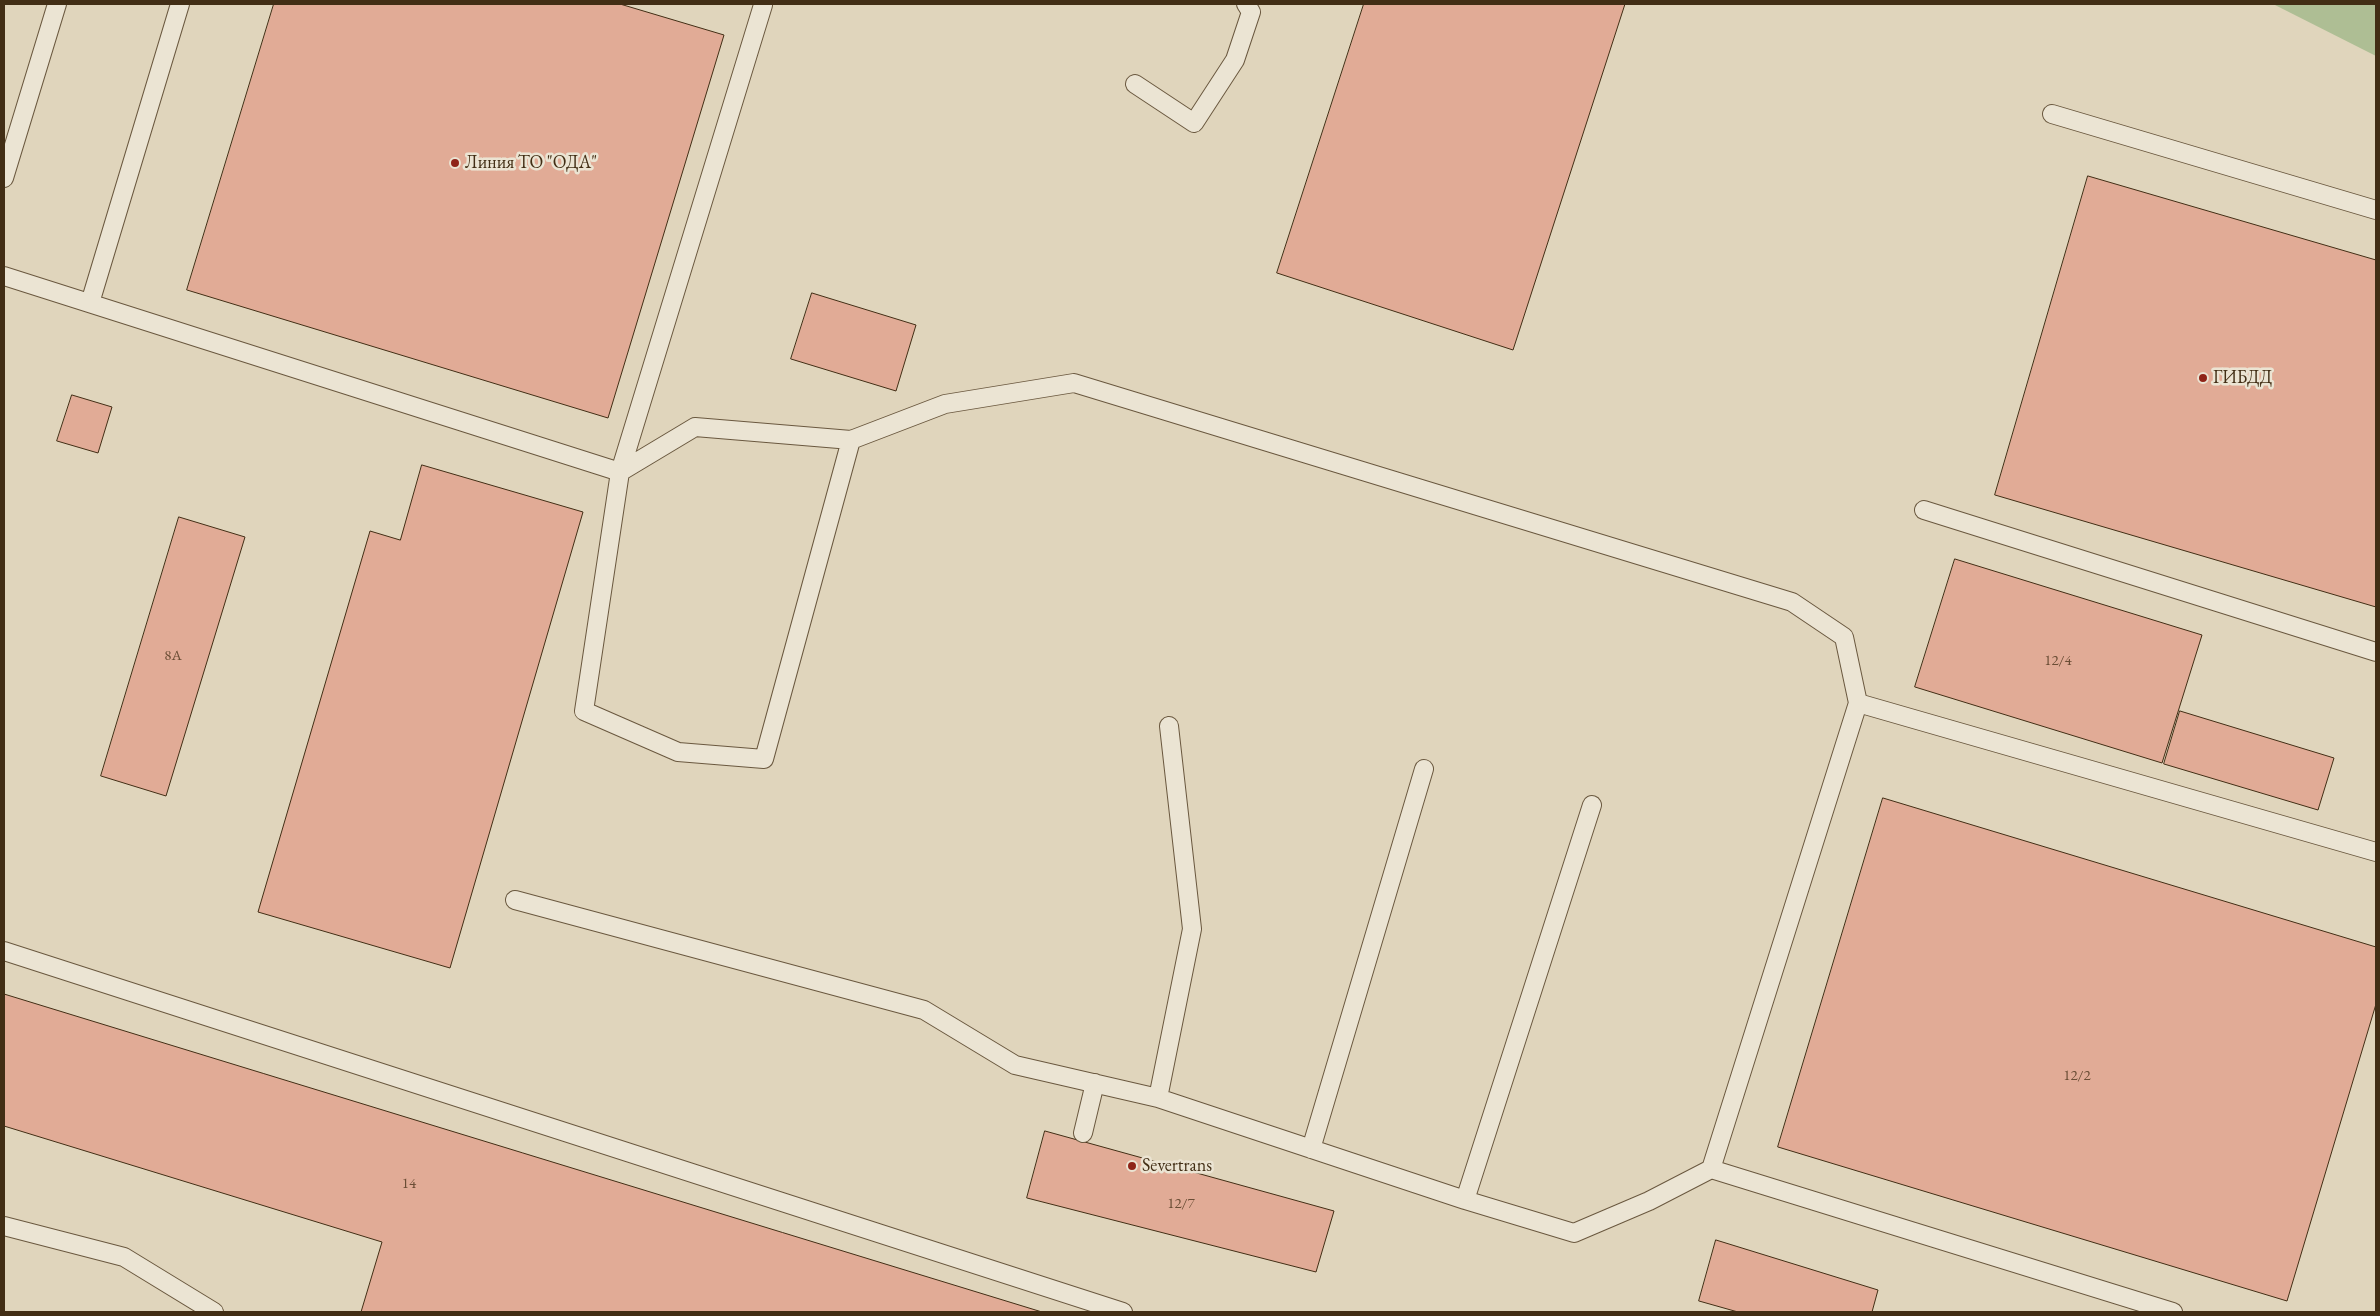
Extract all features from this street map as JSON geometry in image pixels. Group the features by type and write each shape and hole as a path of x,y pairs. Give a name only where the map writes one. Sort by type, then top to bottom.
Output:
{"lane":[{"path":"4,178 57,4"},
{"path":"90,303 180,4"},
{"path":"1134,84 1194,122 1235,60 1251,12 1246,4"},
{"path":"763,5 620,472 584,711 678,752 764,759 851,440"},
{"path":"2052,114 2376,210"},
{"path":"4,276 620,472 694,427 851,440 945,404 1074,383 1792,602 1844,637 1858,703 1711,1169"},
{"path":"1924,510 2376,652"},
{"path":"1858,703 2376,852"},
{"path":"1158,1098 1192,929 1169,726"},
{"path":"1311,1149 1424,769"},
{"path":"1465,1200 1592,805"},
{"path":"515,900 924,1010 1015,1065 1158,1098 1465,1200 1574,1233 1649,1201 1711,1169 2173,1312"},
{"path":"4,951 1123,1312"},
{"path":"1083,1132 1095,1083"},
{"path":"4,1226 124,1257 214,1312"}],"green space":[{"path":"2273,4 2376,4 2376,56"}],"building":[{"name":"Линия ТО \"ОДА\"","path":"274,4 620,4 724,35 608,418 187,290"},
{"path":"1364,4 1625,4 1513,350 1277,273"},
{"name":"ГИБДД","path":"2088,176 2376,260 2376,607 1995,495"},
{"path":"812,293 916,325 896,391 791,359"},
{"path":"72,395 112,407 98,453 57,441"},
{"path":"422,465 583,512 450,968 258,912 370,531 400,540"},
{"path":"179,517 245,537 166,796 101,776"},
{"path":"1955,559 2202,635 2162,763 1915,687"},
{"path":"2180,711 2334,758 2318,810 2164,764"},
{"path":"1883,798 2376,947 2376,1004 2287,1301 1778,1147"},
{"path":"4,994 1042,1312 361,1312 382,1242 4,1126"},
{"path":"1045,1131 1334,1211 1316,1272 1027,1198"},
{"path":"1716,1240 1878,1290 1872,1312 1738,1312 1699,1301"}],"place":[{"name":"Линия ТО \"ОДА\"","path":"455,163"},
{"name":"ГИБДД","path":"2203,378"},
{"name":"Severtrans","path":"1132,1166"}]}
